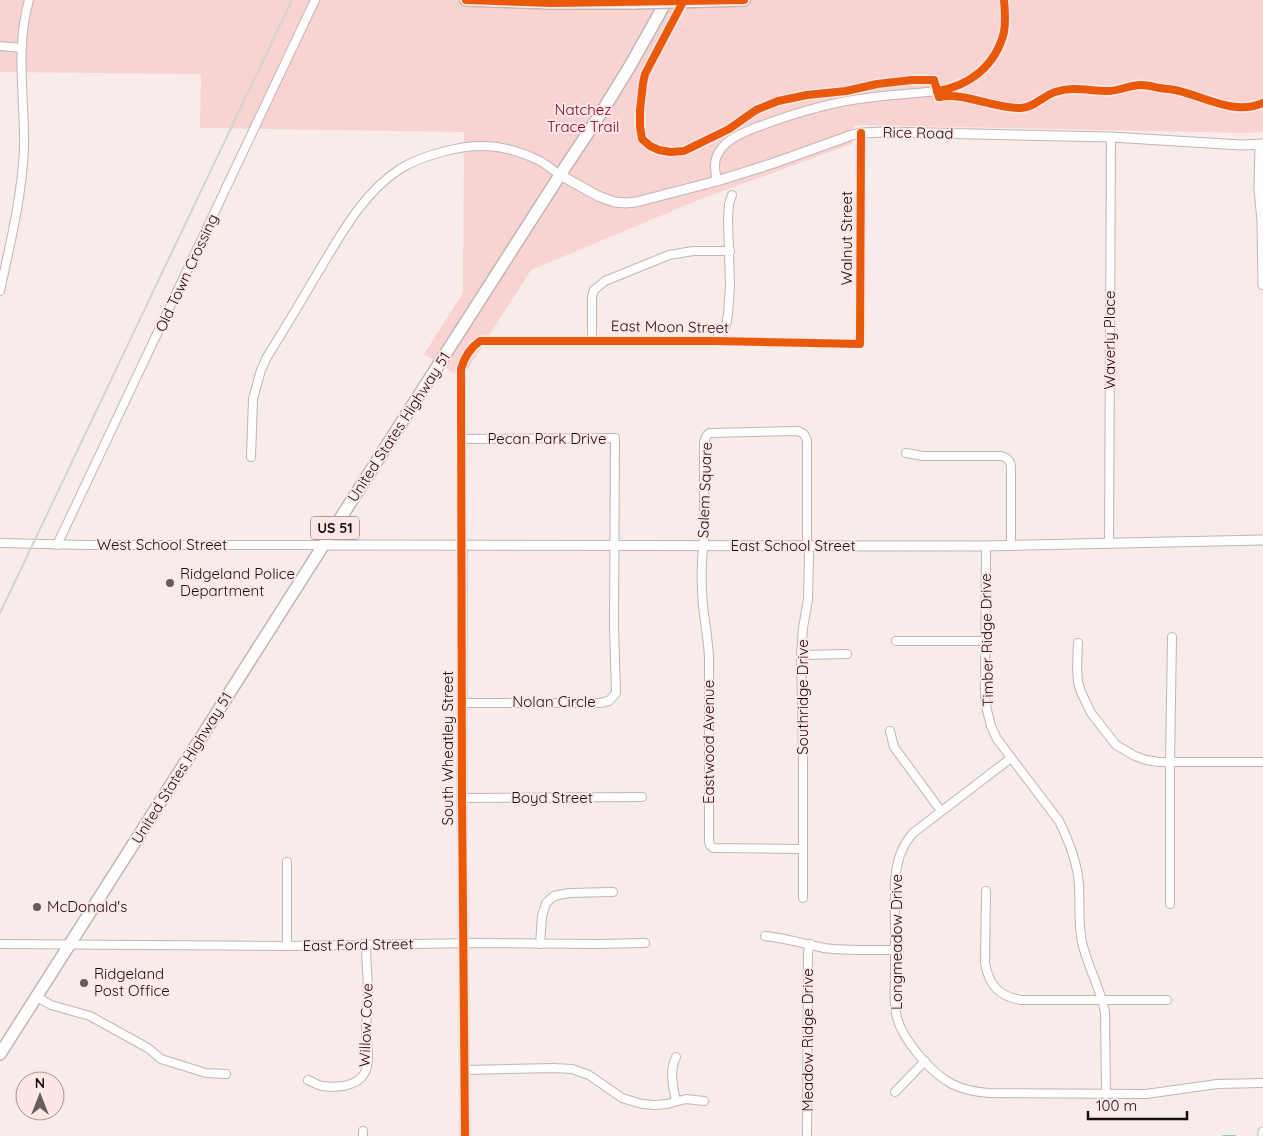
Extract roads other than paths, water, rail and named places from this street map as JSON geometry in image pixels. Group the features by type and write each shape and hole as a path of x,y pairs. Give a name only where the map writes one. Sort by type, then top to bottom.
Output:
{"main road":[{"path":"466,0 552,3 744,0"},
{"name":"United States Highway 51","path":"0,1054 630,66 667,0"}],"street":[{"path":"0,291 16,217 23,165 24,125 21,48 29,0"},
{"name":"Old Town Crossing","path":"57,545 315,0"},
{"path":"717,181 714,164 722,147 754,128 829,104 943,90 967,82 988,63 999,45 1004,25 1004,0"},
{"path":"0,46 21,48"},
{"name":"Rice Road","path":"560,175 598,196 626,203 649,199 717,181 861,133 1111,137 1241,145 1261,144"},
{"name":"Walnut Street","path":"860,344 861,133"},
{"name":"Waverly Place","path":"1109,544 1111,137"},
{"path":"1261,144 1259,189 1262,220 1263,284"},
{"path":"251,457 253,399 261,370 267,357 351,218 368,197 382,184 400,169 424,158 457,148 479,145 506,148 539,161 560,175"},
{"path":"714,341 726,325 728,314 730,251 728,219 732,195"},
{"path":"592,340 592,297 594,290 605,281 669,255 694,251 730,251"},
{"name":"East Moon Street","path":"464,360 474,345 480,341 592,340 860,344"},
{"name":"South Wheatley Street","path":"464,360 461,369 462,944 465,1136"},
{"name":"Salem Square","path":"703,546 704,442 707,434 714,432 798,432 804,434 807,440 808,547"},
{"name":"Pecan Park Drive","path":"462,439 615,438 614,546"},
{"path":"906,453 923,456 1006,457 1011,463 1012,546"},
{"name":"East School Street","path":"323,546 1012,546 1263,540"},
{"name":"West School Street","path":"0,543 323,546"},
{"name":"Nolan Circle","path":"462,702 609,701 616,693 614,546"},
{"name":"Eastwood Avenue","path":"703,546 703,607 709,656 710,845 714,848 803,849"},
{"name":"Timber Ridge Drive","path":"986,546 985,685 987,710 997,739 1059,821 1078,871 1082,942 1086,958 1098,984 1105,1012 1106,1094"},
{"name":"Southridge Drive","path":"803,849 802,634 808,599 808,547"},
{"path":"1170,904 1172,637"},
{"path":"896,641 985,641"},
{"path":"1078,644 1077,667 1080,692 1091,713 1116,745 1126,752 1146,760 1170,762 1263,762"},
{"path":"802,655 847,654"},
{"path":"890,731 894,747 941,811"},
{"name":"Longmeadow Drive","path":"1010,758 914,833 901,850 897,861 895,880 895,1006 899,1026 914,1049 925,1062 950,1083 974,1092 1146,1094 1218,1084 1263,1083"},
{"name":"Boyd Street","path":"462,798 642,798"},
{"path":"803,849 803,898"},
{"path":"287,862 287,946"},
{"path":"986,891 985,964 989,979 1004,994 1021,1000 1167,1000"},
{"path":"540,944 542,916 546,903 554,896 569,893 613,892"},
{"path":"765,936 846,950 895,950"},
{"name":"East Ford Street","path":"0,944 287,946 645,943"},
{"name":"Willow Cove","path":"308,1080 320,1086 343,1086 359,1080 367,1068 368,993 366,944"},
{"name":"Meadow Ridge Drive","path":"807,1136 808,952 810,944"},
{"path":"37,997 51,1005 90,1016 148,1048 161,1059 206,1073 226,1074"},
{"path":"676,1057 672,1076 676,1101"},
{"path":"896,1092 925,1062"},
{"path":"464,1070 572,1069 589,1075 622,1098 642,1104 655,1105 686,1099 704,1101"}],"waterway":[{"path":"1223,1136 1235,1136"}],"railway":[{"path":"0,613 292,0"}],"place":[{"name":"Ridgeland Police Department","path":"170,583"},
{"name":"McDonald's","path":"37,907"},
{"name":"Ridgeland Post Office","path":"84,983"}],"park label":[{"name":"Natchez Trace Trail","path":"583,118"}]}
